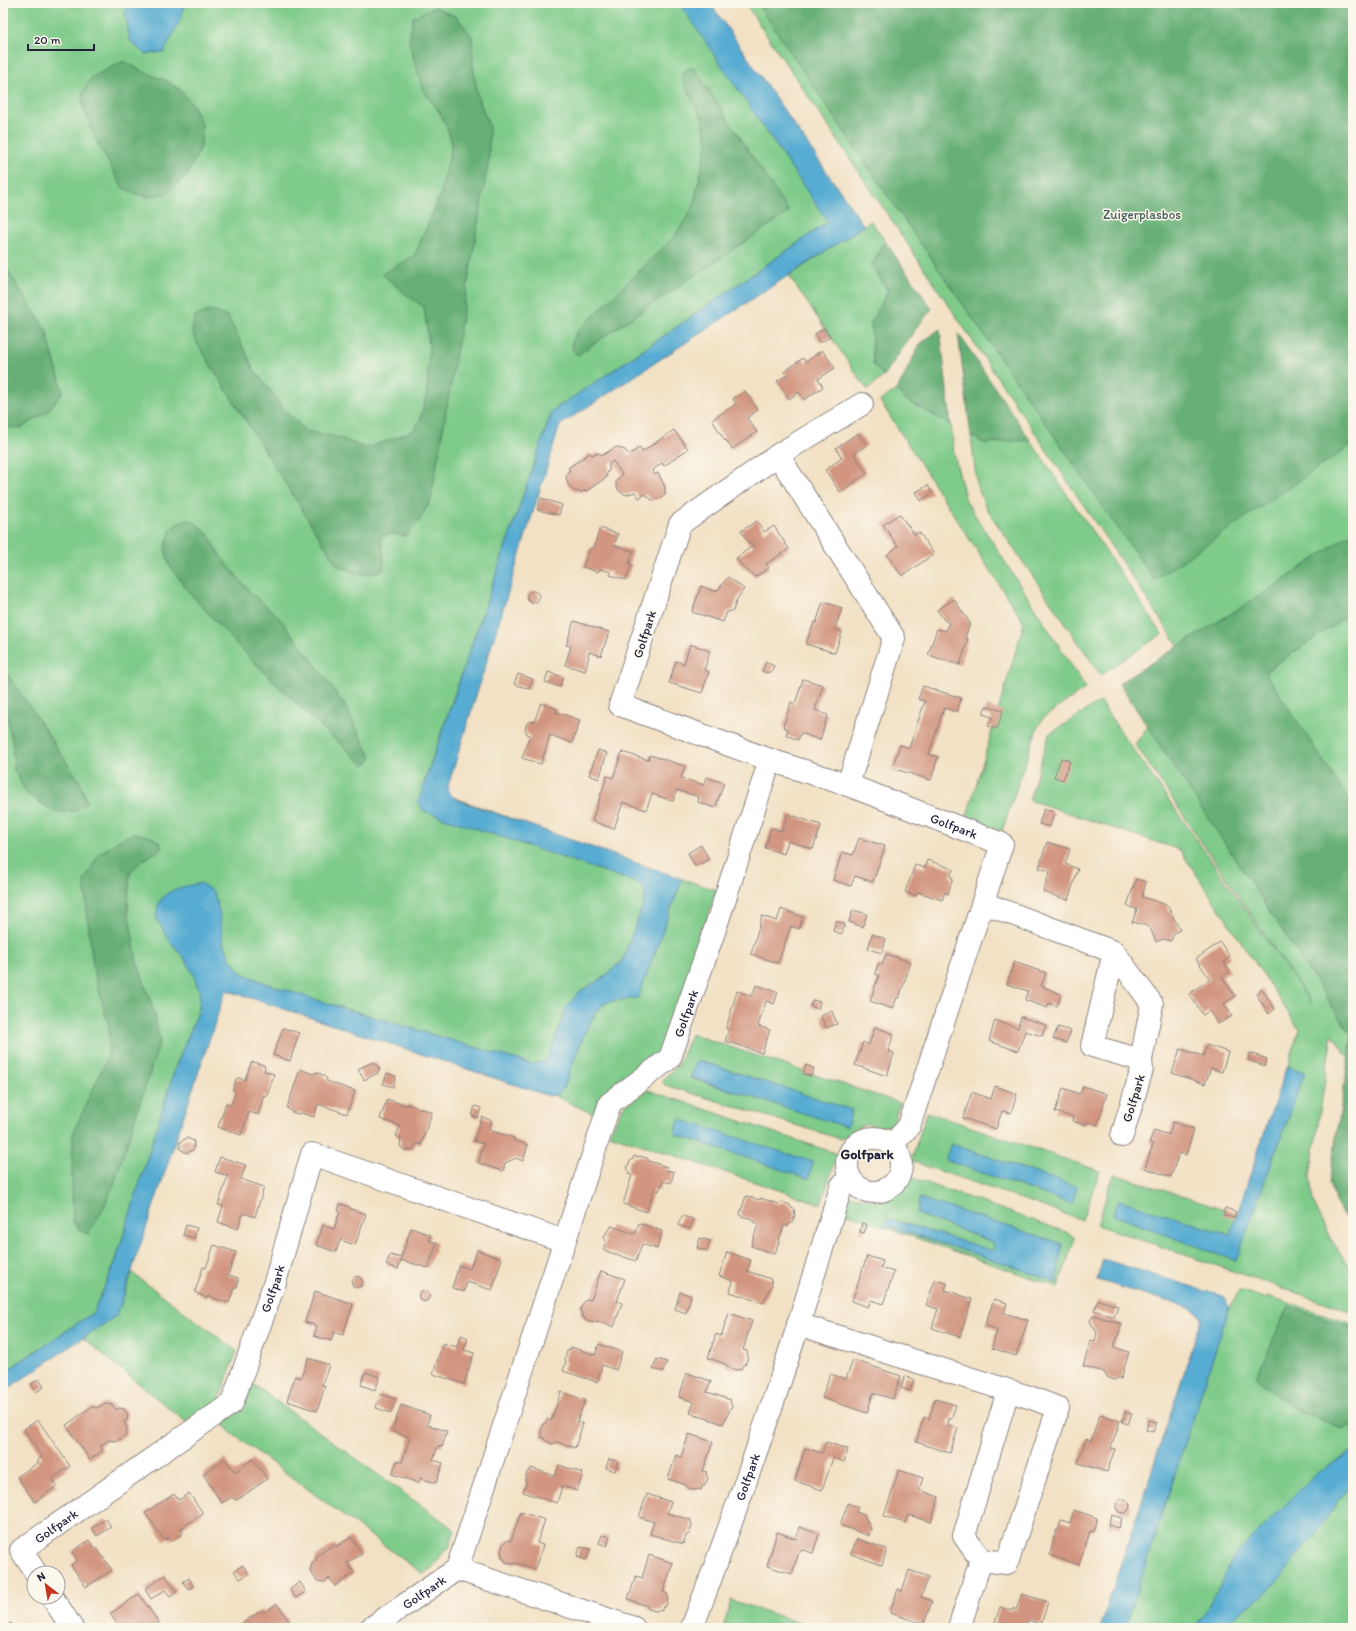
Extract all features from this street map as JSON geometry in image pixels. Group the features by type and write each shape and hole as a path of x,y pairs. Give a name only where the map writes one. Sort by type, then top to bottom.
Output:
{"street":[{"name":"Golfpark","path":"862,404 778,455 680,524 620,705 770,760 848,786 1002,844 984,904 909,1126 892,1145"},
{"path":"778,455 894,638 848,786"},
{"name":"Golfpark","path":"371,1628 457,1569 610,1103 670,1058 715,929 770,760"},
{"path":"984,904 1114,952"},
{"name":"Golfpark","path":"1114,952 1092,1046 1141,1060"},
{"name":"Golfpark","path":"1114,952 1152,1004 1141,1060 1142,1069 1122,1136"},
{"path":"876,1138 892,1145 898,1153 901,1162 900,1172 892,1186 878,1192 863,1190 851,1180 847,1169 848,1156 859,1142 876,1138"},
{"name":"Golfpark","path":"31,1565 21,1550 232,1403 275,1282 312,1154 564,1241"},
{"name":"Golfpark","path":"692,1628 724,1544 798,1324 842,1185 851,1180"},
{"path":"798,1324 1008,1391 1058,1408 1007,1563 981,1560 964,1536 1008,1391"},
{"path":"959,1628 981,1560"},
{"name":"Golfpark","path":"457,1569 634,1628"},
{"path":"57,1605 72,1628"}],"green space":[{"path":"3,3 710,3 830,185 828,222 639,353 552,411 423,786 648,869 638,883 641,884 646,896 623,960 604,977 579,992 545,1062 531,1064 313,999 265,983 240,972 231,960 223,942 222,934 168,939 183,956 193,973 200,994 199,1010 175,1068 115,1263 93,1313 3,1373"},
{"name":"Zuigerplasbos","path":"745,3 1353,3 1353,1065 1332,1034 1310,1176 1313,1202 1329,1236 1353,1273 1353,1312 1097,1225 1114,1174 1237,1214 1230,1236 1119,1200 1113,1215 1236,1260 1305,1072 1288,1067 1299,1029 1180,850 1029,800 1049,734 1100,702 1311,1003 1135,744 1192,666"},
{"name":"Zuigerplasbos","path":"757,3 1353,3 1353,444 1154,580 894,205"},
{"path":"435,7 457,17 472,36 473,64 477,94 489,126 489,158 431,500 417,524 406,536 390,534 381,537 384,558 383,570 360,574 349,571 337,565 198,345 192,331 195,316 212,310 228,317 255,371 286,411 306,431 337,437 366,448 414,430 421,417 427,393 429,346 424,307 404,293 382,274 414,256 440,196 452,144 448,130 440,113 423,90 409,42 413,17"},
{"path":"124,61 144,72 167,81 180,90 193,105 202,125 201,147 187,175 170,192 148,197 133,193 122,187 95,138 83,106 82,94 92,77"},
{"path":"690,68 695,69 789,212 577,355 573,350 572,345 576,333 674,237 693,208 707,143 703,120 683,81 682,73"},
{"path":"871,221 885,241 872,265 888,291 871,322 873,364 884,376 868,389 789,276"},
{"path":"885,241 932,309 917,327 884,376 873,364 871,322 888,291 872,265"},
{"path":"3,263 46,330 63,392 47,412 21,428 3,427"},
{"path":"940,329 951,425 906,400 896,390 920,344"},
{"path":"958,333 1030,440 984,443 971,436"},
{"path":"896,390 906,400 951,425 954,454 966,501 1086,688 1043,718 1036,731 1002,831 966,819 1024,623 880,401"},
{"path":"971,436 984,443 1030,440 1162,634 1100,674 986,508 977,486"},
{"path":"191,519 208,534 221,557 251,593 278,616 346,707 372,759 364,765 308,715 245,653 194,598 169,565 165,547 171,529 177,524"},
{"path":"1353,532 1353,612 1265,672 1353,806 1353,1230 1338,1207 1329,1183 1352,1036 1119,683 1269,590"},
{"path":"3,667 80,782 87,802 74,811 55,812 27,794 14,770 12,741 7,715 3,708"},
{"path":"134,833 152,837 161,844 161,849 142,861 130,872 128,911 137,961 155,1015 160,1041 114,1184 104,1207 88,1234 80,1231 73,1222 73,1133 108,1056 109,1028 93,967 84,881 99,854 119,840"},
{"path":"682,879 717,890 663,1050 600,1096 593,1114 553,1095 558,1094 564,1088 586,1030 598,1010 607,1003 638,998"},
{"path":"691,1034 900,1103 892,1125 882,1127 867,1124 841,1139 665,1085 662,1080 678,1065","holes":["697,1060 852,1110 847,1126 690,1078"]},
{"path":"648,1090 835,1153 836,1158 821,1204 609,1134 624,1106"},
{"path":"927,1112 1100,1171 1082,1220 911,1161","holes":["951,1144 1077,1187 1072,1204 946,1160"]},
{"path":"910,1177 1066,1232 1075,1238 1058,1287 844,1213 849,1195 877,1201 895,1194","holes":["919,1198 1063,1244 1059,1261 1057,1283 1009,1265 884,1225 886,1218 995,1252 993,1242 917,1214"]},
{"path":"132,1273 237,1351 219,1400 186,1422 83,1338 117,1315"},
{"path":"1240,1290 1267,1299 1268,1296 1353,1324 1353,1628 1125,1628 1229,1308"},
{"path":"1288,1306 1353,1328 1353,1425 1341,1429 1288,1405 1256,1378"},
{"path":"250,1382 455,1530 448,1551 446,1549 432,1568 423,1574 230,1432 222,1422"},
{"path":"731,1600 815,1628 723,1628"}],"water":[{"path":"126,3 184,3 182,16 164,52 145,54 130,41 125,13"},
{"path":"679,3 710,3 864,226 560,425 448,786 449,794 458,800 682,879 638,998 607,1003 598,1010 586,1030 564,1088 558,1094 549,1096 226,990 117,1315 3,1392 3,1373 93,1313 115,1263 175,1068 199,1010 200,994 193,973 183,956 168,939 156,917 159,903 168,893 179,888 201,883 214,893 219,911 223,943 231,960 240,972 265,983 313,999 531,1064 545,1062 554,1043 566,1008 579,992 604,977 623,960 646,896 641,884 424,811 418,802 552,411 639,353 828,222"},
{"path":"697,1060 852,1110 847,1127 690,1077"},
{"path":"1288,1067 1305,1072 1236,1261 1113,1215 1119,1200 1230,1235 1286,1068"},
{"path":"679,1119 813,1162 809,1179 675,1134"},
{"path":"951,1144 1077,1187 1072,1204 945,1160"},
{"path":"919,1198 1063,1244 1059,1261 1057,1283 1009,1265 884,1225 886,1218 994,1251 993,1242 917,1214"},
{"path":"1103,1259 1225,1297 1229,1308 1125,1628 1100,1628 1202,1318 1190,1308 1097,1280"},
{"path":"1353,1450 1353,1486 1339,1499 1316,1534 1269,1591 1233,1617 1226,1628 1197,1628 1234,1556 1314,1476"}],"building":[{"path":"824,328 830,337 820,343 815,334"},
{"path":"822,350 835,368 818,379 823,387 804,400 799,392 789,399 777,381 787,375 784,372 803,358 806,362"},
{"path":"745,391 758,410 747,418 757,432 732,449 726,440 725,441 712,420 736,404 733,399"},
{"path":"674,430 688,449 664,466 662,463 654,469 653,473 655,475 658,473 665,487 665,494 659,499 652,500 645,494 639,498 635,492 626,495 619,491 616,481 622,474 613,461 609,464 609,470 606,475 607,477 585,492 584,490 582,492 574,491 568,485 566,477 568,471 570,470 568,468 590,453 592,455 597,453 603,455 616,447 625,450 629,455 640,447 642,452"},
{"path":"858,433 867,445 854,454 867,473 840,492 825,470 842,458 836,448"},
{"path":"928,485 932,493 921,501 916,492"},
{"path":"541,498 562,505 559,515 537,510"},
{"path":"899,514 915,535 919,532 934,554 902,576 887,555 898,546 883,525"},
{"path":"757,521 764,532 774,526 789,549 766,564 769,568 755,577 742,566 736,558 753,546 751,543 749,544 741,531"},
{"path":"600,528 618,534 614,545 633,551 629,564 632,564 626,580 610,575 611,572 600,569 598,572 583,567 590,548 593,549"},
{"path":"728,577 744,589 737,599 733,611 727,612 723,622 692,612 701,586 714,591 718,590"},
{"path":"531,591 535,591 539,597 535,603 531,603 527,599 527,595"},
{"path":"954,599 970,623 965,638 968,639 960,665 928,655 937,629 946,631 949,622 945,621 937,610"},
{"path":"823,602 842,608 835,629 842,632 835,653 806,644 814,622 816,623"},
{"path":"574,621 609,632 601,656 589,652 585,671 565,665 571,646 566,645"},
{"path":"690,644 710,651 704,670 709,672 702,693 669,683 676,661 684,664"},
{"path":"766,662 774,666 772,671 767,673 762,671"},
{"path":"548,672 563,677 560,687 545,682"},
{"path":"518,674 533,679 529,689 514,684"},
{"path":"803,679 823,685 815,710 828,715 820,740 801,733 798,740 786,735 788,729 783,727 791,702 795,704"},
{"path":"923,686 961,698 957,712 944,708 929,754 938,757 931,780 892,768 900,745 909,748 925,701 918,699"},
{"path":"541,703 557,709 556,712 580,720 572,743 550,735 541,764 522,758 530,735 527,734 525,729 527,723 531,721 534,722"},
{"path":"986,706 1003,711 997,729 988,726 992,717 983,714"},
{"path":"598,750 607,753 599,779 589,775"},
{"path":"622,752 648,760 650,755 685,766 681,778 704,785 706,777 724,783 715,808 698,802 699,797 677,790 673,801 652,794 646,810 623,802 614,829 592,821 607,776 613,778"},
{"path":"1061,758 1070,761 1063,780 1054,777"},
{"path":"1044,809 1054,812 1050,827 1039,824"},
{"path":"788,814 821,825 813,849 788,841 784,854 765,848 771,828 782,831"},
{"path":"859,838 885,846 873,882 855,876 851,886 833,880 842,852 853,855"},
{"path":"1047,842 1070,849 1065,864 1078,869 1068,900 1043,892 1050,871 1039,868"},
{"path":"701,845 709,859 695,866 688,853"},
{"path":"927,860 953,869 950,877 953,878 948,894 945,892 942,900 918,892 916,896 905,892 915,865 925,868"},
{"path":"1136,879 1146,882 1142,897 1167,905 1180,930 1174,933 1171,941 1163,939 1156,942 1151,930 1145,925 1132,923 1137,909 1127,906"},
{"path":"781,909 803,917 799,929 791,926 778,963 751,954 762,916 777,921"},
{"path":"853,910 867,914 863,927 849,922"},
{"path":"836,921 845,924 842,934 833,931"},
{"path":"872,934 886,939 882,953 868,949"},
{"path":"1220,942 1230,957 1224,962 1230,971 1222,977 1235,996 1224,1004 1232,1016 1218,1024 1209,1011 1203,1015 1189,994 1210,979 1196,959"},
{"path":"886,954 911,962 899,998 897,997 893,1009 870,1001 879,975 875,974 878,964 882,965"},
{"path":"1014,962 1046,973 1041,986 1061,994 1057,1006 1049,1003 1047,1008 1025,1000 1028,991 1007,984"},
{"path":"756,985 778,992 774,1004 766,1001 758,1026 770,1030 762,1053 725,1041 729,1030 726,1029 737,991 752,996"},
{"path":"1262,989 1275,1009 1269,1014 1256,994"},
{"path":"813,1000 820,1002 818,1009 810,1006"},
{"path":"832,1011 837,1024 826,1028 821,1016"},
{"path":"1021,1017 1046,1025 1042,1036 1025,1031 1018,1051 989,1041 995,1020 1018,1028"},
{"path":"875,1027 894,1034 888,1051 894,1053 887,1076 855,1065 863,1042 869,1045"},
{"path":"1058,1027 1071,1031 1066,1043 1053,1039"},
{"path":"283,1028 299,1033 290,1061 273,1055"},
{"path":"1207,1045 1228,1052 1222,1072 1211,1068 1205,1084 1172,1073 1180,1049 1203,1056"},
{"path":"1250,1053 1267,1059 1265,1066 1248,1060"},
{"path":"253,1062 264,1065 264,1071 274,1074 267,1096 264,1095 258,1115 249,1112 241,1135 218,1127 226,1103 231,1105 235,1093 233,1089 236,1079 239,1078 245,1080 251,1063"},
{"path":"373,1062 374,1064 376,1063 380,1070 378,1073 364,1080 358,1069"},
{"path":"806,1065 814,1068 811,1076 803,1074"},
{"path":"300,1069 313,1074 316,1072 323,1075 327,1079 326,1081 355,1091 347,1114 318,1104 314,1117 291,1112 287,1108"},
{"path":"387,1073 396,1076 393,1087 383,1084"},
{"path":"995,1086 1017,1094 1011,1113 1002,1111 996,1129 963,1118 972,1092 991,1099"},
{"path":"1083,1086 1107,1094 1097,1125 1087,1122 1085,1125 1072,1121 1073,1117 1055,1112 1063,1088 1080,1094"},
{"path":"387,1099 432,1112 421,1145 417,1143 412,1150 404,1150 400,1146 401,1138 396,1136 400,1126 380,1119"},
{"path":"475,1106 481,1108 478,1118 472,1116"},
{"path":"482,1117 492,1121 489,1130 514,1138 513,1140 528,1145 523,1161 516,1158 505,1163 503,1171 478,1163 484,1144 474,1141"},
{"path":"1173,1122 1194,1129 1186,1155 1179,1153 1171,1177 1145,1168 1153,1144 1149,1143 1154,1130 1169,1135"},
{"path":"187,1138 194,1141 194,1149 187,1153 180,1149 180,1142"},
{"path":"634,1156 647,1158 649,1161 667,1167 666,1170 674,1172 671,1183 663,1181 659,1191 654,1189 647,1212 623,1204 632,1175 628,1174 629,1171 627,1168"},
{"path":"220,1157 246,1165 241,1179 264,1187 255,1217 243,1213 238,1229 218,1222 223,1206 218,1205 228,1176 215,1172"},
{"path":"746,1196 760,1200 760,1198 779,1204 782,1202 790,1205 791,1208 794,1209 795,1215 792,1223 789,1224 788,1227 784,1225 775,1254 751,1246 758,1224 753,1222 753,1219 741,1216 740,1213"},
{"path":"340,1204 366,1214 355,1245 340,1240 336,1252 316,1245 323,1225 334,1229 340,1211 338,1211"},
{"path":"1225,1208 1236,1212 1234,1218 1223,1215"},
{"path":"682,1216 693,1219 690,1229 678,1225"},
{"path":"639,1223 662,1231 657,1249 642,1244 636,1261 603,1250 606,1241 604,1238 611,1226 635,1234"},
{"path":"862,1223 867,1225 864,1233 860,1232"},
{"path":"186,1225 197,1228 194,1238 183,1235"},
{"path":"411,1228 431,1235 429,1240 437,1243 428,1268 401,1260 398,1269 386,1265 390,1255 401,1258"},
{"path":"700,1238 710,1241 707,1251 697,1248"},
{"path":"214,1245 236,1252 228,1275 238,1278 238,1283 237,1287 234,1288 229,1303 208,1296 206,1298 195,1292 203,1267 206,1268"},
{"path":"477,1250 502,1259 492,1290 467,1282 464,1292 452,1288 459,1265 470,1269"},
{"path":"727,1252 751,1260 747,1271 771,1279 772,1285 763,1303 730,1292 733,1281 719,1276"},
{"path":"867,1256 883,1261 881,1268 894,1272 883,1304 871,1300 868,1307 852,1301"},
{"path":"601,1271 625,1279 617,1301 622,1303 614,1327 596,1321 593,1323 585,1320 584,1317 581,1317 582,1314 580,1310 583,1303 587,1299 591,1300"},
{"path":"357,1276 361,1278 363,1282 361,1286 357,1288 353,1286 351,1282 353,1278"},
{"path":"935,1280 947,1283 945,1290 972,1299 960,1337 932,1328 938,1309 926,1305"},
{"path":"424,1290 428,1292 430,1296 428,1300 424,1302 420,1300 418,1296 420,1292"},
{"path":"315,1291 353,1304 343,1335 334,1332 331,1341 314,1336 317,1326 305,1322"},
{"path":"680,1292 691,1296 686,1313 675,1309"},
{"path":"994,1299 1007,1303 1004,1313 1028,1320 1016,1356 992,1348 997,1330 985,1325"},
{"path":"1098,1300 1118,1306 1114,1317 1094,1310"},
{"path":"729,1313 752,1321 743,1350 747,1351 748,1357 745,1365 741,1369 735,1370 728,1367 726,1364 708,1358 716,1334 721,1336"},
{"path":"1093,1315 1122,1324 1114,1347 1129,1352 1121,1379 1118,1378 1114,1380 1107,1377 1104,1372 1083,1366 1091,1340 1095,1341 1097,1333 1090,1321"},
{"path":"461,1335 468,1338 464,1350 474,1353 464,1384 433,1374 443,1343 457,1347"},
{"path":"599,1344 622,1352 616,1370 602,1365 597,1382 563,1371 567,1351 570,1350 571,1347 595,1355"},
{"path":"308,1358 329,1365 322,1385 325,1386 317,1411 287,1401 295,1376 301,1378"},
{"path":"657,1359 667,1362 663,1372 653,1369"},
{"path":"853,1360 901,1376 893,1399 873,1393 867,1413 822,1398 830,1374 846,1379"},
{"path":"365,1372 380,1377 375,1390 361,1385"},
{"path":"687,1373 711,1381 707,1392 731,1400 730,1402 732,1406 723,1424 690,1413 694,1402 679,1397"},
{"path":"905,1376 914,1379 910,1391 901,1388"},
{"path":"39,1379 44,1387 36,1392 31,1384"},
{"path":"561,1392 585,1400 577,1422 583,1424 575,1448 557,1442 553,1444 541,1437 543,1424 547,1422 547,1419 551,1421"},
{"path":"380,1394 396,1399 391,1413 376,1408"},
{"path":"935,1399 956,1405 951,1419 949,1419 948,1425 958,1428 950,1453 916,1442 924,1417 929,1419"},
{"path":"105,1403 112,1405 116,1410 119,1408 124,1409 128,1415 127,1420 124,1422 127,1427 126,1435 117,1441 109,1440 100,1446 103,1450 90,1460 66,1425 91,1407 97,1408"},
{"path":"401,1405 430,1415 427,1425 447,1431 442,1447 438,1446 433,1460 443,1463 436,1483 420,1478 419,1483 392,1474 397,1461 402,1462 410,1437 392,1431"},
{"path":"1125,1412 1132,1414 1128,1424 1122,1422"},
{"path":"1100,1414 1120,1421 1111,1448 1115,1449 1107,1472 1078,1463 1086,1439 1091,1441"},
{"path":"38,1420 70,1466 52,1479 57,1486 35,1502 17,1477 39,1462 37,1460 42,1457 24,1429"},
{"path":"1149,1420 1157,1422 1153,1432 1146,1430"},
{"path":"689,1434 713,1442 703,1471 707,1472 706,1474 708,1478 701,1490 688,1488 686,1485 668,1479 676,1455 681,1457"},
{"path":"826,1442 848,1449 844,1462 833,1458 822,1490 795,1481 805,1448 822,1453"},
{"path":"225,1459 233,1470 236,1471 253,1459 267,1479 237,1500 232,1497 222,1503 203,1474"},
{"path":"609,1459 618,1461 615,1471 606,1468"},
{"path":"559,1465 583,1473 577,1491 562,1486 557,1503 523,1492 527,1472 530,1471 531,1468 555,1476"},
{"path":"899,1470 923,1478 919,1490 939,1497 931,1522 908,1515 905,1523 884,1516"},
{"path":"189,1493 203,1513 180,1529 183,1533 171,1541 169,1537 164,1540 145,1513 174,1494 179,1500"},
{"path":"647,1494 671,1502 667,1513 691,1520 692,1526 683,1544 650,1534 654,1522 639,1517"},
{"path":"1120,1499 1126,1499 1130,1503 1130,1509 1126,1513 1120,1513 1116,1509 1116,1503"},
{"path":"848,1503 858,1507 856,1512 864,1515 871,1529 869,1536 840,1525"},
{"path":"1074,1510 1097,1518 1093,1532 1090,1531 1079,1565 1050,1555 1056,1530 1058,1531 1061,1520 1070,1523"},
{"path":"521,1512 545,1520 537,1543 543,1545 535,1569 517,1563 513,1564 506,1562 502,1558 501,1552 503,1544 508,1540 511,1541"},
{"path":"1111,1515 1122,1518 1119,1528 1108,1525"},
{"path":"106,1519 111,1527 97,1536 92,1528"},
{"path":"799,1527 819,1534 813,1553 803,1550 799,1552 792,1574 767,1566 777,1532 796,1539"},
{"path":"602,1535 610,1537 607,1546 599,1543"},
{"path":"351,1537 362,1554 347,1563 354,1573 335,1586 329,1578 324,1582 317,1581 310,1571 312,1564 317,1560 315,1557 334,1544 336,1547"},
{"path":"857,1539 887,1549 882,1565 851,1554"},
{"path":"89,1540 95,1548 96,1547 112,1570 86,1587 71,1565 77,1560 72,1552"},
{"path":"580,1547 590,1549 586,1560 577,1557"},
{"path":"649,1555 673,1563 663,1592 667,1593 668,1599 666,1606 662,1608 662,1611 648,1609 647,1606 628,1599 636,1576 642,1578"},
{"path":"243,1565 249,1574 240,1579 234,1571"},
{"path":"909,1570 929,1577 921,1597 932,1601 924,1624 890,1613 898,1589 902,1591"},
{"path":"165,1575 177,1592 170,1596 165,1590 151,1599 145,1589"},
{"path":"189,1578 193,1586 188,1589 183,1582"},
{"path":"300,1582 306,1592 295,1598 290,1589"},
{"path":"139,1594 159,1623 152,1628 120,1628 110,1614"},
{"path":"1022,1594 1048,1602 1041,1624 1028,1620 1026,1628 993,1628 1000,1607 1012,1611 1013,1608 1016,1610"},
{"path":"277,1604 289,1621 279,1628 244,1628 241,1624 262,1610 264,1612"},
{"path":"11,1623 14,1628 3,1628"}],"district":[{"name":"Golfpark","path":"867,1154"}]}
